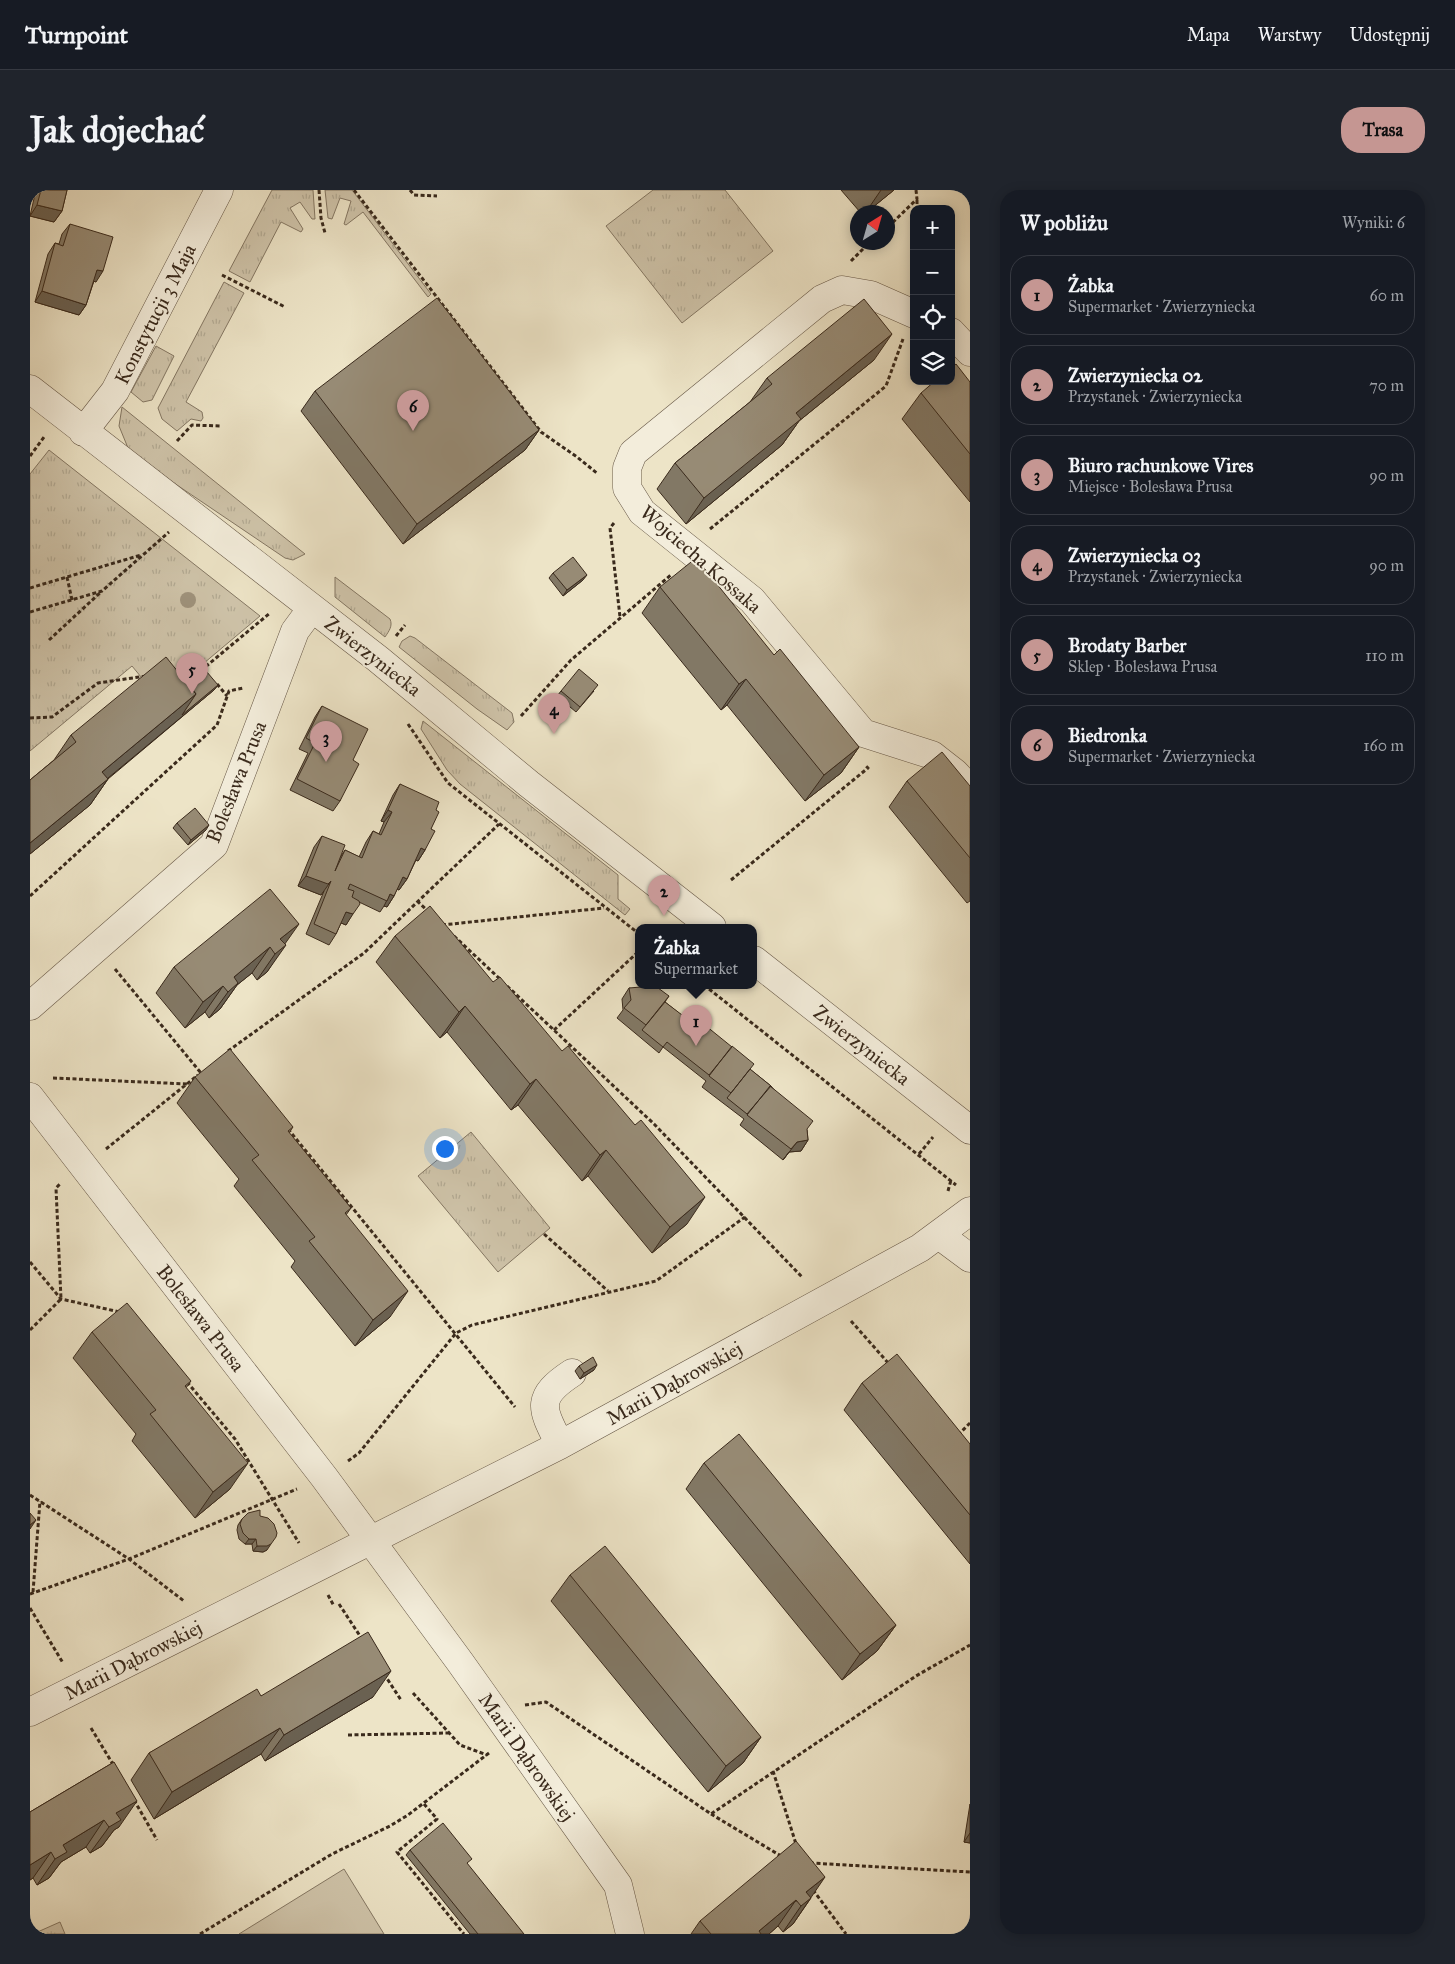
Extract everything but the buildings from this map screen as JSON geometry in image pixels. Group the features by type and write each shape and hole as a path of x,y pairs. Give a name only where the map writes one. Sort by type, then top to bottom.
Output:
{"street":[{"name":"Konstytucji 3 Maja","path":"83,432 115,391 219,190"},
{"name":"Wojciecha Kossaka","path":"909,324 871,294 842,290 822,299 633,453 627,468 627,488 642,512 752,600 863,733 932,756 955,773 970,789"},
{"path":"955,336 970,352"},
{"name":"Zwierzyniecka","path":"30,389 83,432 378,658 529,784 708,924"},
{"name":"Bolesława Prusa","path":"30,1006 214,845 295,631 312,608"},
{"name":"Zwierzyniecka","path":"757,962 970,1130"},
{"name":"Bolesława Prusa","path":"30,1097 324,1477 370,1541"},
{"name":"Marii Dąbrowskiej","path":"30,1712 560,1445 920,1248 970,1211"},
{"path":"939,1235 970,1258"},
{"path":"560,1445 544,1406 549,1391 555,1384 572,1373"},
{"name":"Marii Dąbrowskiej","path":"370,1541 511,1715 618,1885 630,1934"}],"path":[{"path":"319,190 321,218 325,232"},
{"path":"410,190 414,195 438,196"},
{"path":"916,190 917,205"},
{"path":"895,220 917,199"},
{"path":"222,275 285,307"},
{"path":"710,530 886,386 909,324"},
{"path":"177,442 192,424 220,426"},
{"path":"30,456 48,432"},
{"path":"616,521 610,528 620,618"},
{"path":"49,640 170,530"},
{"path":"30,588 144,554"},
{"path":"522,716 571,660 674,572"},
{"path":"66,577 72,600"},
{"path":"30,612 102,591"},
{"path":"165,673 204,668 271,612 271,621"},
{"path":"391,642 405,625"},
{"path":"204,668 210,675"},
{"path":"30,718 52,717 98,683 156,674"},
{"path":"215,682 227,696"},
{"path":"30,896 217,725 229,690 248,687"},
{"path":"404,719 448,783 635,931"},
{"path":"226,1053 364,952 499,824"},
{"path":"417,902 430,913"},
{"path":"442,925 605,908"},
{"path":"436,919 654,1124 808,1283"},
{"path":"98,947 200,1073"},
{"path":"554,1030 635,955"},
{"path":"709,989 957,1185"},
{"path":"100,1153 207,1068"},
{"path":"50,1078 187,1084"},
{"path":"288,1128 517,1410"},
{"path":"30,1330 61,1299 56,1188 62,1183"},
{"path":"346,1462 359,1453 456,1333 472,1325 656,1280 744,1217"},
{"path":"544,1234 608,1292"},
{"path":"30,1262 61,1299 122,1313"},
{"path":"851,1321 896,1372"},
{"path":"186,1381 235,1439 300,1544"},
{"path":"954,1438 970,1423"},
{"path":"40,1501 31,1593 129,1559 296,1489 302,1489"},
{"path":"30,1495 129,1559 185,1602"},
{"path":"339,1604 365,1644"},
{"path":"30,1608 66,1667"},
{"path":"711,1814 773,1770 916,1676 970,1645"},
{"path":"380,1668 401,1700"},
{"path":"413,1693 460,1745 487,1755"},
{"path":"200,1934 332,1854 390,1826 424,1804 487,1755 511,1715 546,1702 711,1814 785,1858"},
{"path":"91,1728 115,1768"},
{"path":"348,1734 449,1733"},
{"path":"773,1770 798,1853"},
{"path":"129,1792 157,1840"},
{"path":"424,1804 437,1819 397,1852 464,1934"},
{"path":"801,1862 970,1872"},
{"path":"810,1887 846,1934"}],"green space":[{"path":"272,190 313,190 315,219 312,219 300,202 290,208 303,229 301,232 281,222 250,282 229,271"},
{"path":"325,190 352,190 431,294 428,297 363,212 346,225 344,224 351,201 340,198 332,219 328,218"},
{"path":"653,190 725,190 773,251 682,323 606,226"},
{"path":"224,282 244,293 186,402 202,412 203,418 201,421 191,419 177,431 162,419 158,408"},
{"path":"156,346 174,356 152,400 143,402 131,392"},
{"path":"122,407 305,554 293,560 285,558 174,483 128,448 119,426"},
{"path":"49,450 260,616 160,700 132,666 30,751 30,474"},
{"path":"335,577 390,619 391,626 385,637 335,597"},
{"path":"410,636 512,713 514,722 507,730 477,709 399,647 402,641"},
{"path":"423,721 618,875 618,899 630,909 625,915 460,784 447,770 421,729"},
{"path":"471,1132 550,1228 498,1272 418,1176"},
{"path":"344,1869 384,1934 239,1934"},
{"path":"60,1922 65,1934 33,1934"}],"place":[{"name":"Biedronka","path":"413,431"},
{"name":"Brodaty Barber","path":"192,694"},
{"name":"Zwierzyniecka 03","path":"554,734"},
{"name":"Biuro rachunkowe Vires","path":"326,762"},
{"name":"Zwierzyniecka 02","path":"664,916"},
{"name":"Żabka","path":"696,1046"}]}
